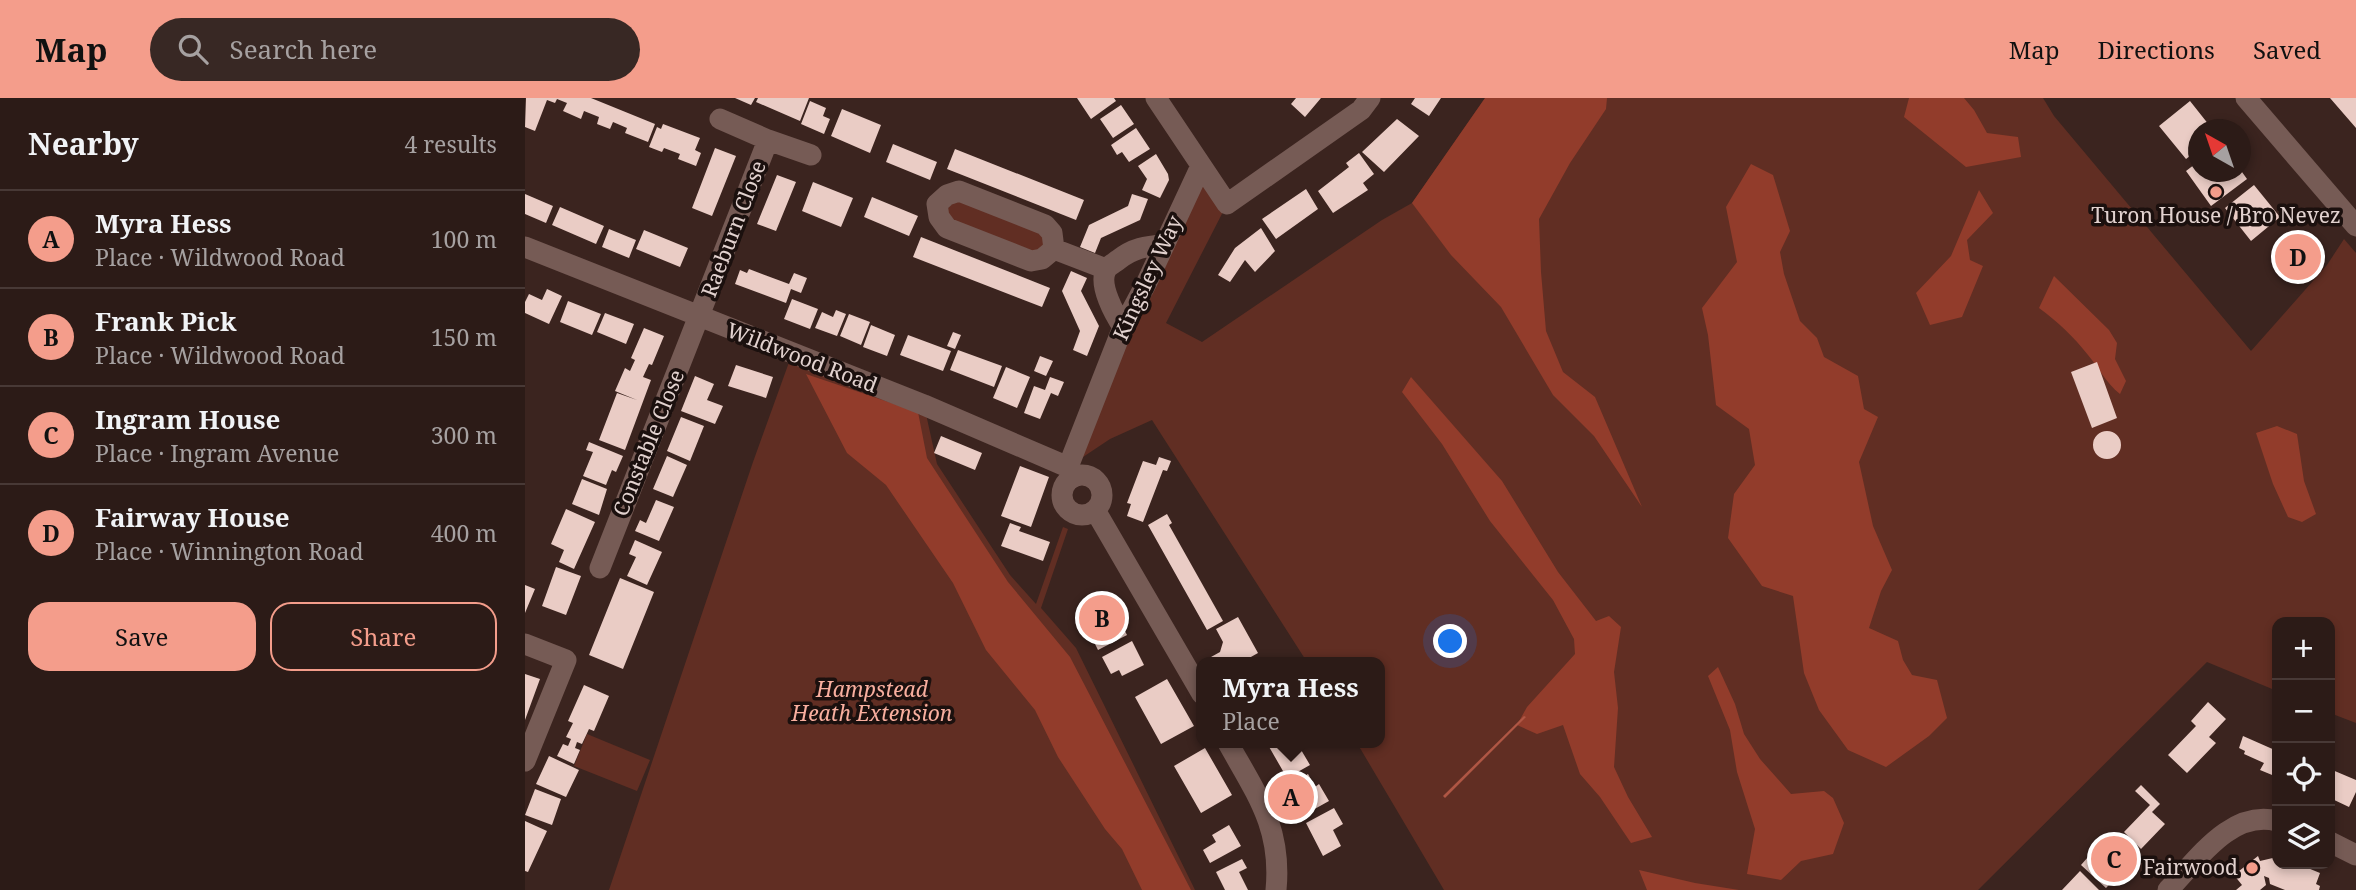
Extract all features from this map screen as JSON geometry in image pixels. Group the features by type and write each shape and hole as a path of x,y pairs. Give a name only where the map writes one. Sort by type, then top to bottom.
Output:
{"street":[{"path":"1156,98 1227,204 1361,110 1370,98"},
{"path":"2246,98 2356,226"},
{"name":"Raeburn Close","path":"720,119 811,155"},
{"name":"Raeburn Close","path":"699,317 768,140"},
{"name":"Kingsley Way","path":"1071,472 1123,327 1201,166"},
{"path":"959,191 1045,225 1052,233 1054,249 1042,259 1031,261 947,228 939,218 937,204 947,195 959,191"},
{"path":"1123,327 1108,298 1104,280 1106,269 1140,246 1164,245"},
{"name":"Wildwood Road","path":"525,247 924,405 1071,472"},
{"path":"1054,249 1106,269"},
{"name":"Constable Close","path":"600,568 699,317"},
{"path":"1071,472 1088,476 1100,487 1102,495 1090,513 1077,514 1065,506 1063,490 1071,472"},
{"path":"1095,509 1196,684"},
{"path":"525,644 566,660 525,761"},
{"path":"1232,748 1272,828 1278,866 1276,890"},
{"path":"2168,890 2198,857 2234,828 2248,822 2272,821"},
{"path":"2335,844 2356,855"}],"green space":[{"path":"1485,98 2043,98 2054,116 2251,351 2327,265 2344,239 2356,253 2356,723 2335,715 2335,617 2272,617 2272,689 2207,662 1978,890 1444,890 1360,748 1385,748 1385,657 1304,657 1152,420 1110,439 1068,467 1201,166 1227,204 1166,323 1202,342 1382,220 1412,203"},
{"path":"957,199 1035,226 1048,243 1036,256 953,226 947,209"},
{"name":"Hampstead Heath Extension","path":"792,354 924,405 937,464 1010,575 1036,604 1063,527 1068,529 1041,608 1076,648 1195,890 609,890"},
{"path":"587,734 650,760 637,791 574,766"}],"shaded area":[{"path":"1485,98 1607,98 1606,109 1570,163 1539,219 1546,331 1563,372 1595,397 1642,507 1594,436 1553,395 1501,307 1451,255 1412,203"},
{"path":"1909,98 1964,98 1987,133 2018,137 2021,157 1966,167 1904,117"},
{"path":"1751,164 1773,175 1790,231 1780,252 1784,274 1800,321 1817,338 1824,357 1858,376 1864,409 1878,417 1859,462 1873,526 1892,570 1881,591 1869,628 1898,641 1903,660 1912,675 1937,680 1947,718 1929,736 1886,767 1848,750 1819,710 1804,673 1793,596 1762,586 1728,538 1734,494 1755,465 1749,429 1716,405 1702,308 1737,262 1726,207"},
{"path":"1979,190 1993,213 1967,240 1970,260 1983,266 1962,317 1930,325 1916,293 1951,256"},
{"path":"2054,276 2109,330 2117,343 2115,359 2126,381 2120,394 2071,336 2039,308"},
{"path":"806,374 918,412 927,458 1008,582 1070,657 1191,890 1142,890 1122,849 1105,829 1058,757 1035,710 986,650 953,583 886,485 847,453"},
{"path":"1411,377 1502,481 1558,572 1596,621 1609,616 1621,627 1614,672 1618,708 1614,767 1652,837 1631,843 1600,797 1580,774 1563,725 1537,734 1517,725 1527,707 1575,654 1574,639 1553,600 1490,521 1442,444 1402,392"},
{"path":"2277,426 2297,434 2304,481 2316,514 2302,522 2288,517 2273,484 2256,433"},
{"path":"1718,667 1735,704 1744,734 1760,759 1791,794 1824,791 1833,798 1844,823 1833,854 1801,861 1781,880 1747,874 1755,829 1737,772 1730,730 1708,676"},
{"path":"1524,716 1526,717 1445,798 1443,796"},
{"path":"1639,870 1695,883 1739,890 1647,890"}],"building":[{"path":"526,98 591,98 655,124 648,142 625,133 627,128 613,122 610,129 597,124 599,117 584,111 581,119 563,111 567,103 557,99 555,103 547,100 535,131 525,127"},
{"path":"735,98 755,98 751,105"},
{"path":"758,98 809,98 800,121 756,102"},
{"path":"1077,98 1114,98 1116,101 1091,119"},
{"path":"1296,98 1321,98 1305,117 1291,104"},
{"path":"1415,98 1441,98 1429,116 1411,104"},
{"path":"2330,98 2356,98 2356,128"},
{"path":"810,101 826,108 823,116 830,119 824,134 801,124"},
{"path":"2190,101 2204,119 2188,119 2186,159 2159,126"},
{"path":"1121,105 1134,124 1113,138 1100,119"},
{"path":"842,109 881,125 870,153 831,136"},
{"path":"1397,119 1419,136 1384,172 1362,152"},
{"path":"663,124 700,138 695,150 701,153 696,166 678,159 680,154 664,148 662,152 649,147 657,127 661,129"},
{"path":"1136,128 1150,149 1129,162 1122,152 1117,155 1111,145"},
{"path":"893,144 937,162 930,180 886,162"},
{"path":"715,148 736,156 712,216 692,208"},
{"path":"955,149 1084,200 1076,220 947,169"},
{"path":"1359,153 1374,174 1363,183 1368,190 1333,213 1318,191 1349,167 1346,163"},
{"path":"1156,154 1169,180 1160,198 1142,190 1147,179 1138,166"},
{"path":"777,175 796,182 776,231 757,224"},
{"path":"813,182 853,198 841,227 802,211"},
{"path":"2194,182 2243,182 2211,206"},
{"path":"2254,185 2280,217 2251,241 2225,208"},
{"path":"1306,189 1318,209 1276,239 1262,219"},
{"path":"525,194 553,206 546,223 525,214"},
{"path":"1132,194 1148,199 1140,220 1101,238 1095,253 1080,247 1089,225 1128,206"},
{"path":"872,197 918,216 909,236 864,217"},
{"path":"560,207 604,226 596,244 552,225"},
{"path":"1261,228 1275,251 1255,272 1245,260 1230,282 1218,275 1235,248"},
{"path":"609,229 636,240 629,258 602,247"},
{"path":"644,230 688,248 680,267 636,249"},
{"path":"2296,233 2321,260 2300,280 2274,254"},
{"path":"921,237 1050,288 1042,307 913,257"},
{"path":"749,269 789,284 794,273 807,278 801,293 791,289 786,303 735,284 740,270 747,273"},
{"path":"1071,271 1087,278 1081,291 1099,326 1087,356 1073,350 1080,331 1062,291"},
{"path":"547,289 562,296 549,324 525,313 525,302 529,294 542,300"},
{"path":"792,299 818,309 810,329 784,319"},
{"path":"568,301 601,314 592,335 560,322"},
{"path":"836,310 846,314 837,336 815,328 822,312 833,317"},
{"path":"605,313 634,324 626,344 597,332"},
{"path":"849,314 870,322 861,345 840,336"},
{"path":"871,325 895,335 887,356 863,347"},
{"path":"644,328 664,336 652,365 649,364 643,377 651,380 625,450 599,440 617,393 637,400 615,391 625,368 630,371 635,360 631,358"},
{"path":"953,332 961,335 955,349 947,346"},
{"path":"908,335 951,351 943,371 900,355"},
{"path":"958,350 1002,366 994,387 950,370"},
{"path":"1040,356 1053,361 1046,376 1034,371"},
{"path":"2097,362 2117,418 2092,428 2071,372"},
{"path":"736,365 773,377 766,398 728,386"},
{"path":"1006,367 1030,377 1017,408 993,398"},
{"path":"695,376 714,384 707,400 723,406 715,424 681,411"},
{"path":"1050,377 1064,382 1058,396 1051,393 1040,419 1024,413 1034,386 1045,390"},
{"path":"681,417 704,426 690,461 667,451"},
{"path":"2107,431 2117,435 2121,445 2117,455 2107,459 2097,455 2093,445 2097,435"},
{"path":"941,436 982,453 975,470 934,453"},
{"path":"589,442 623,456 616,472 612,470 606,485 583,476 593,452 586,450"},
{"path":"667,456 687,465 673,497 653,489"},
{"path":"1159,457 1171,461 1167,471 1163,470 1143,522 1127,516 1131,504 1127,503 1143,461 1156,465"},
{"path":"1020,466 1049,477 1031,527 1001,516"},
{"path":"582,479 607,489 599,515 572,504"},
{"path":"656,500 674,507 659,541 635,531 640,520 646,523"},
{"path":"566,509 595,522 574,569 559,562 564,550 551,544"},
{"path":"1167,514 1172,523 1169,525 1223,621 1207,630 1148,525"},
{"path":"1010,523 1021,527 1019,531 1050,542 1043,561 1001,546"},
{"path":"635,540 662,552 647,585 627,576 636,557 629,554"},
{"path":"556,567 581,576 566,615 542,606"},
{"path":"620,578 654,592 623,669 589,655"},
{"path":"525,585 535,589 525,613"},
{"path":"1098,612 1112,629 1122,625 1127,635 1098,650 1083,620"},
{"path":"1238,617 1258,653 1251,657 1211,657 1220,652 1223,642 1216,629"},
{"path":"1132,641 1144,665 1122,676 1119,670 1111,674 1102,657"},
{"path":"525,674 540,679 525,720"},
{"path":"1167,679 1194,726 1161,744 1135,697"},
{"path":"584,685 609,696 594,731 589,729 582,744 577,742 575,748 580,750 574,764 557,756 563,744 568,746 571,739 566,737 573,723 568,721"},
{"path":"2208,702 2226,719 2209,737 2216,743 2187,773 2168,755 2196,726 2191,721"},
{"path":"2243,736 2272,749 2272,775 2260,770 2264,763 2244,754 2245,751 2239,748"},
{"path":"1205,748 1232,795 1201,813 1174,766"},
{"path":"1270,748 1300,748 1310,765 1287,778"},
{"path":"549,756 579,770 566,797 536,784"},
{"path":"2335,771 2356,780 2356,792 2349,807 2335,800"},
{"path":"1308,774 1315,787 1319,784 1329,801 1302,816 1286,787"},
{"path":"2141,785 2160,804 2152,812 2165,824 2141,849 2124,832 2150,805 2135,791"},
{"path":"535,789 561,799 552,825 525,815"},
{"path":"1334,808 1343,824 1333,830 1341,846 1323,856 1306,823"},
{"path":"525,821 547,831 528,872 525,871"},
{"path":"1229,825 1241,846 1210,863 1203,850 1216,842 1212,835"},
{"path":"2120,833 2140,852 2106,888 2081,865 2088,857 2093,862"},
{"path":"2258,856 2260,861 2272,858 2272,869 2310,869 2320,873 2316,884 2320,886 2319,890 2285,890 2270,884 2269,878 2264,876 2266,885 2260,890 2236,890 2242,885 2234,875"},
{"path":"1242,859 1247,868 1239,872 1248,890 1225,890 1216,872"},
{"path":"2080,871 2099,890 2062,890"}],"place":[{"name":"Turon House / Bro Nevez","path":"2216,192"},
{"name":"Fairway House","path":"2298,257"},
{"name":"Frank Pick","path":"1102,618"},
{"name":"Myra Hess","path":"1291,797"},
{"name":"Ingram House","path":"2114,859"},
{"name":"Fairwood","path":"2252,868"}]}
